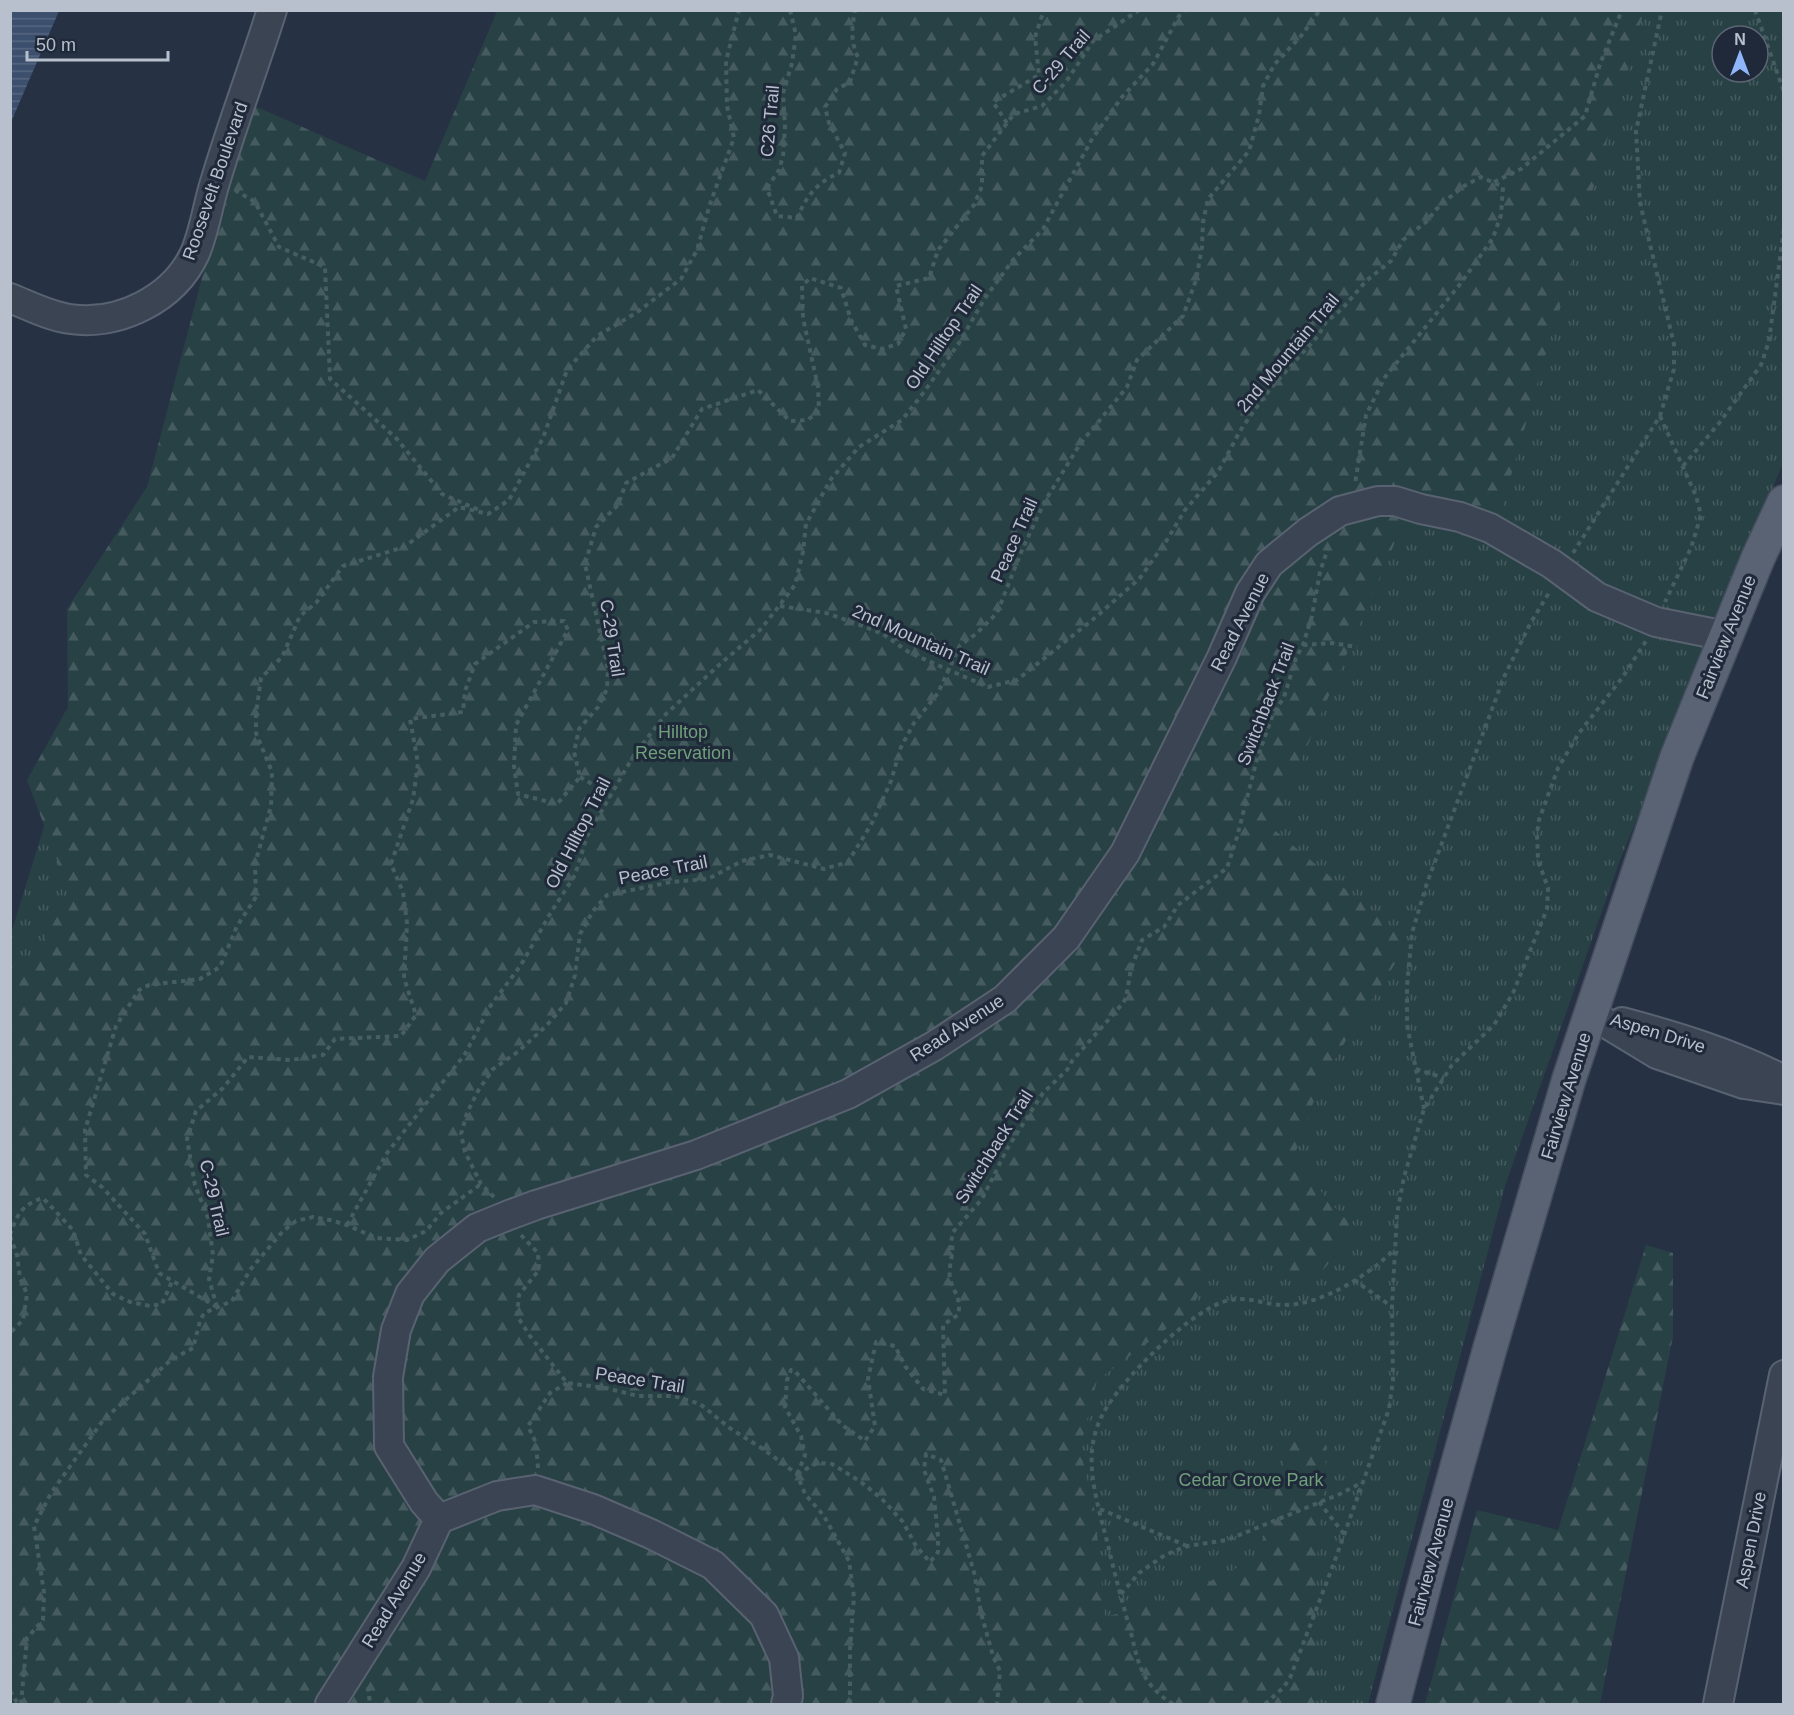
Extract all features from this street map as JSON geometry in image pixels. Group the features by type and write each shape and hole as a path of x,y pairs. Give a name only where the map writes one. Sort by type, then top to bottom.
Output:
{"main road":[{"name":"Fairview Avenue","path":"1393,1704 1490,1348 1569,1079 1677,757 1784,502"}],"street":[{"name":"Roosevelt Boulevard","path":"10,298 54,316 72,319 108,318 142,306 168,289 195,252 215,180 273,10"},
{"name":"Read Avenue","path":"330,1704 416,1568 439,1519 424,1502 389,1446 388,1377 396,1330 410,1294 437,1260 477,1228 509,1215 696,1155 848,1094 934,1046 1005,999 1066,938 1125,852 1222,657 1250,593 1269,564 1286,548 1349,508 1378,501 1395,501 1460,517 1490,528 1552,564 1597,597 1656,622 1726,636"},
{"name":"Aspen Drive","path":"1591,1014 1664,1033 1751,1063 1784,1080"},
{"name":"Aspen Drive","path":"1591,1014 1657,1054 1744,1084 1784,1090"},
{"name":"Aspen Drive","path":"1718,1704 1774,1467 1784,1375"},
{"path":"439,1519 497,1496 535,1490 612,1517 713,1566 764,1616 784,1658 788,1696 786,1704"}],"path":[{"path":"218,1307 159,1273 145,1234 102,1187 86,1175 85,1130 116,1026 139,990 148,985 200,979 220,966 237,926 256,897 255,864 271,806 272,772 256,733 261,678 282,657 300,616 316,603 343,566 404,547 459,507 488,514 509,500 543,438 567,370 597,336 636,313 681,279 697,250 710,204 734,138 727,106 726,61 739,10"},
{"name":"C26 Trail","path":"790,10 796,35 792,63 783,93 785,127 783,156 779,170 767,188 777,216 797,218 810,192 825,178 839,172 845,153 829,123 825,107 837,89 850,82 858,57 853,48 852,30 855,10"},
{"path":"1007,123 993,102 1039,75 1035,36 1044,10"},
{"name":"C-29 Trail","path":"218,1307 209,1279 213,1255 208,1218 195,1185 187,1139 196,1111 223,1088 248,1057 290,1060 323,1055 334,1039 401,1036 416,1015 404,978 407,922 403,892 391,864 413,800 418,763 410,719 463,712 465,691 475,664 534,622 564,621 568,630 516,725 514,765 518,794 557,804 580,777 574,752 579,729 598,707 607,689 608,669 585,564 596,527 618,504 626,483 672,458 702,409 758,390 790,421 808,420 819,410 818,387 803,318 802,286 810,278 841,288 851,320 865,345 882,349 898,344 906,329 896,286 929,278 938,250 974,205 982,186 982,156 1014,114 1042,106 1066,82 1094,41 1139,10"},
{"name":"Old Hilltop Trail","path":"347,1225 387,1153 465,1054 491,1005 521,965 575,875 587,837 634,754 666,714 718,665 761,629 795,585 803,552 806,524 831,479 860,447 902,420 924,392 959,343 985,298 1013,260 1043,229 1092,139 1122,97 1153,63 1179,16 1185,10"},
{"name":"Peace Trail","path":"850,1704 850,1650 854,1597 849,1561 824,1516 805,1494 796,1474 731,1429 700,1404 674,1396 638,1396 606,1388 567,1383 517,1316 519,1295 539,1270 537,1253 524,1240 509,1215 481,1184 465,1152 461,1134 467,1113 493,1069 519,1051 547,1025 566,1003 575,975 580,934 593,911 607,895 671,882 708,879 742,861 770,855 824,868 848,862 872,823 891,781 901,747 914,723 938,693 960,645 976,634 997,613 1022,550 1045,501 1080,444 1127,387 1137,360 1183,316 1196,280 1208,199 1249,151 1259,115 1263,86 1274,65 1301,36 1320,10"},
{"path":"1494,182 1521,169 1586,116 1600,64 1622,10"},
{"path":"1568,562 1660,416 1674,369 1674,344 1640,203 1636,131 1662,10"},
{"path":"1755,10 1781,78 1784,92"},
{"name":"2nd Mountain Trail","path":"779,606 826,614 855,623 883,634 910,653 988,687 1017,680 1058,649 1140,578 1185,510 1218,471 1240,431 1264,397 1318,336 1326,322 1342,309 1366,281 1391,261 1404,240 1426,222 1454,193 1481,177 1494,182"},
{"path":"215,180 255,202 279,247 325,267 330,380 397,440 442,494 488,514"},
{"path":"1349,508 1355,486 1366,415 1385,377 1467,275 1493,238 1501,215 1503,187 1494,182"},
{"path":"1683,466 1720,422 1761,365 1769,342 1784,228"},
{"path":"1660,416 1696,496 1701,515 1691,548 1661,611"},
{"name":"Switchback Trail","path":"796,1474 805,1456 801,1436 785,1407 790,1370 794,1370 842,1425 865,1441 875,1426 868,1379 876,1342 895,1346 905,1366 923,1389 945,1395 943,1325 958,1315 961,1304 950,1278 954,1251 952,1244 950,1248 953,1232 982,1199 1007,1149 1043,1093 1067,1070 1071,1061 1123,1003 1131,969 1142,939 1164,927 1178,905 1227,868 1241,826 1257,759 1273,714 1284,697 1296,658 1303,645 1312,616 1320,572 1349,508"},
{"path":"1425,1109 1407,1025 1407,986 1412,933 1427,883 1504,677 1530,624 1555,582"},
{"path":"1265,1704 1290,1678 1385,1422 1393,1380 1392,1306 1397,1214 1404,1177 1425,1109 1452,1065 1494,1025 1513,993 1547,909 1548,888 1538,860 1537,833 1539,820 1558,768 1579,733 1622,678 1651,632"},
{"path":"1303,645 1332,643 1356,647"},
{"path":"580,777 604,791 610,798"},
{"path":"1416,1069 1444,1078"},
{"path":"20,1704 27,1638 43,1620 44,1593 34,1526 51,1493 104,1419 171,1360 193,1348 204,1313 232,1301 250,1270 283,1231 296,1221 313,1217 347,1225 376,1238 407,1240 426,1231 441,1213 481,1184"},
{"path":"10,1333 23,1320 27,1294 20,1278 17,1256 10,1235 18,1214 30,1202 43,1198 73,1230 81,1256 113,1294 130,1302 150,1306 162,1304 172,1281"},
{"path":"1173,1704 1155,1690 1140,1668 1120,1595 1092,1467 1092,1453 1098,1425 1111,1401 1152,1353 1208,1308 1219,1302 1242,1299 1273,1304 1297,1304 1309,1301 1373,1269 1395,1249"},
{"path":"1354,1280 1392,1306"},
{"path":"535,1490 538,1468 536,1443 528,1426 550,1393 567,1383"},
{"path":"796,1474 817,1463 832,1464 861,1482 882,1499 903,1521 916,1546 930,1562 938,1552 938,1537 934,1497 924,1470 926,1454 941,1460 974,1572 981,1613 993,1656 1000,1671 997,1704"},
{"path":"1120,1595 1150,1564 1168,1554 1188,1546 1227,1540 1364,1481"},
{"path":"1319,1502 1344,1535"},
{"path":"1100,1508 1188,1546"},
{"path":"10,1691 20,1704"}],"green space":[{"name":"Hilltop Reservation","path":"497,11 1644,11 1498,521 1414,498 1272,828 1409,942 1320,1084 1295,1154 1326,1199 1358,1230 1316,1278 1228,1253 1185,1315 1097,1380 1080,1449 1095,1512 1105,1617 1179,1597 1258,1557 1292,1429 1327,1446 1317,1559 1315,1704 11,1704 11,998 70,894 27,780 68,707 67,609 147,487 248,103 425,181"},
{"name":"Hilltop Reservation","path":"1644,11 1783,11 1783,463 1620,860 1506,1183 1368,1704 11,1704 11,934 256,136 1497,521","holes":["1272,828 1351,1032 1320,1084 1295,1154 1326,1199 1358,1230 1316,1278 1228,1252"]},
{"path":"1646,1245 1673,1253 1673,1336 1600,1704 1425,1704 1477,1510 1558,1530"}],"water":[{"path":"10,11 59,11 11,122"}],"park label":[{"name":"Cedar Grove Park","path":"1251,1480"}]}
